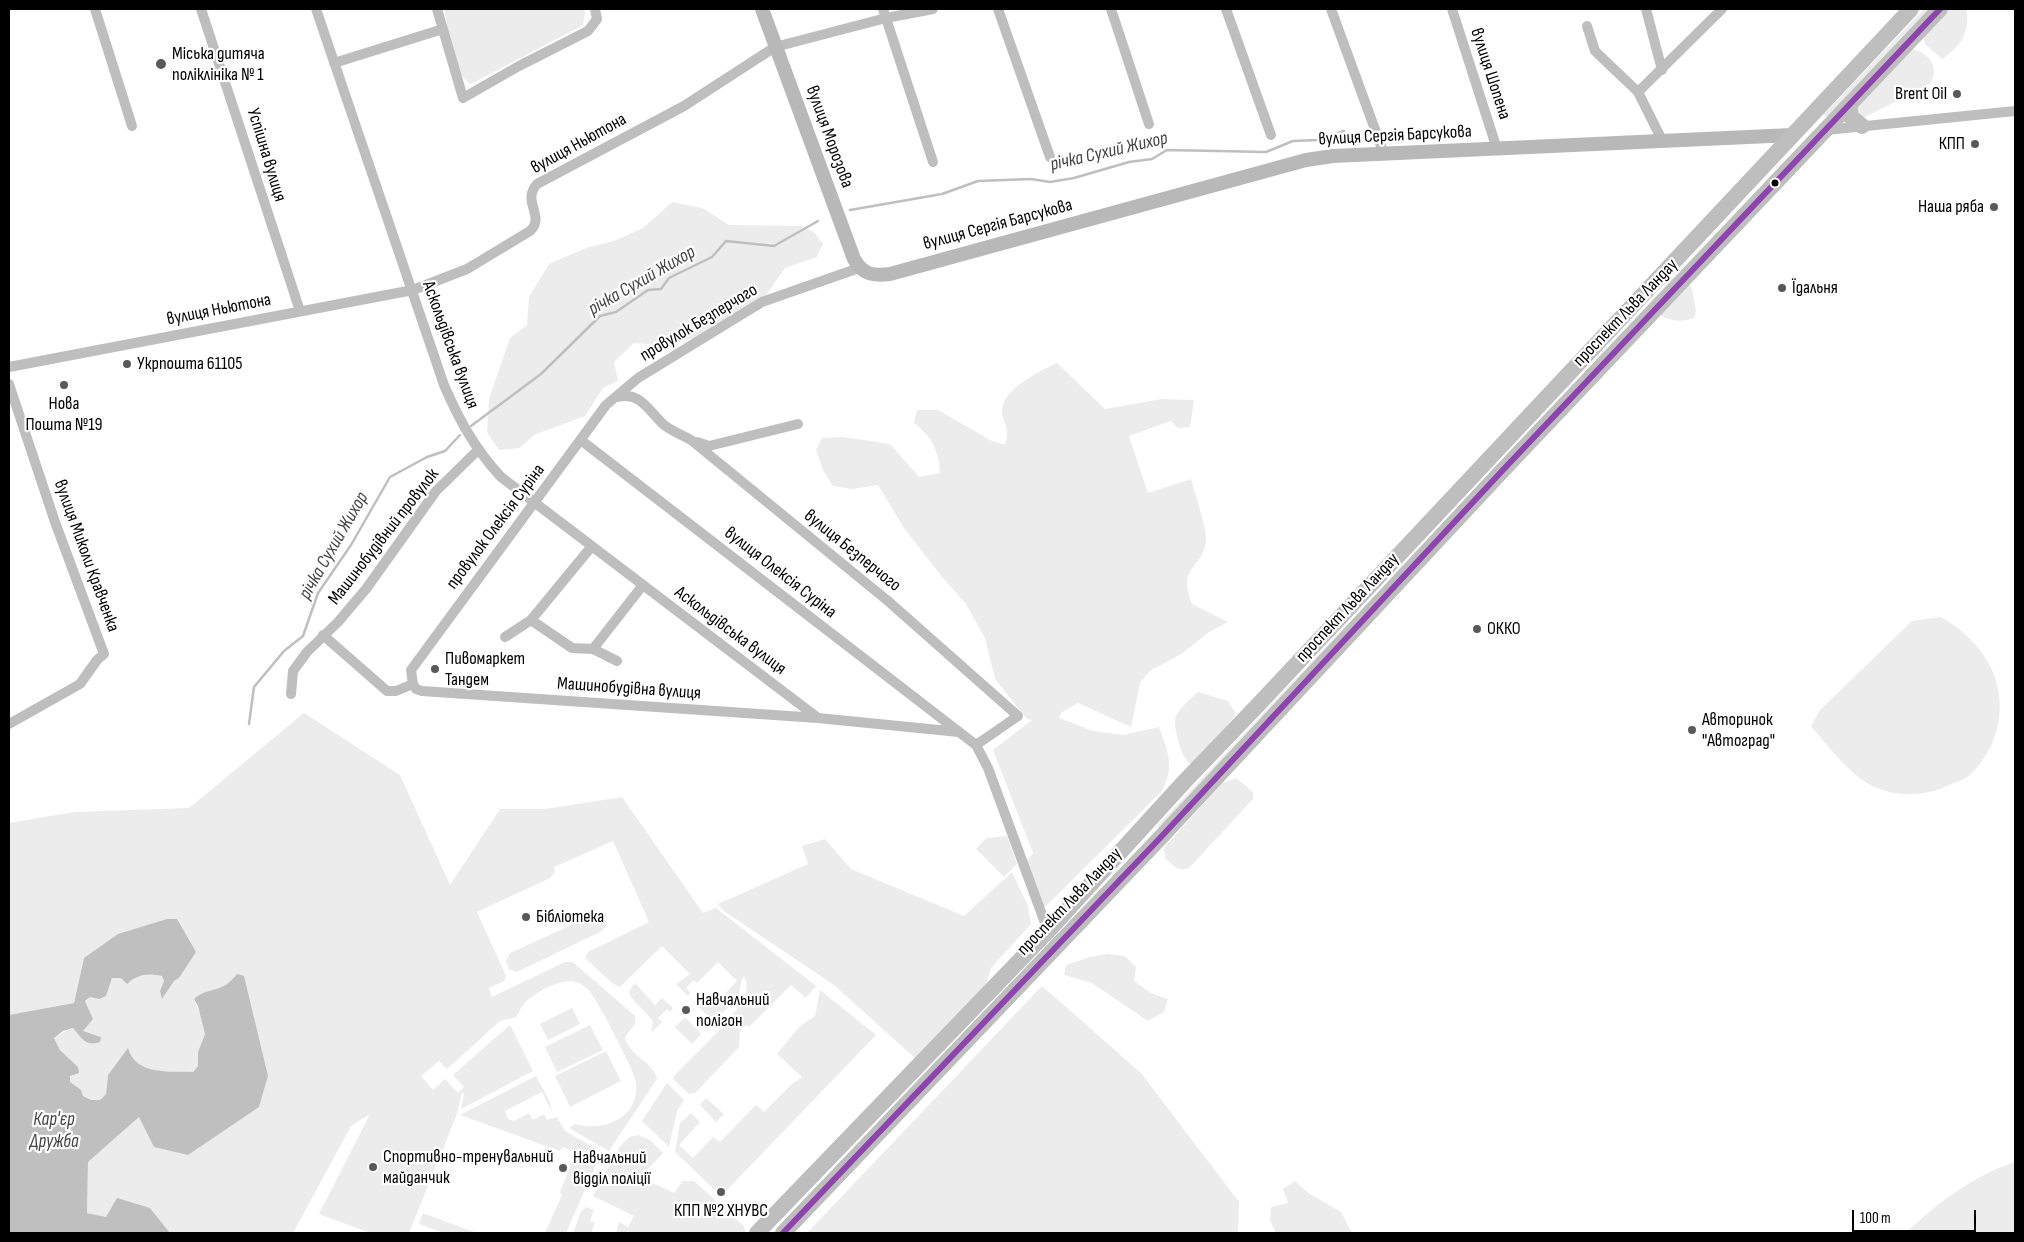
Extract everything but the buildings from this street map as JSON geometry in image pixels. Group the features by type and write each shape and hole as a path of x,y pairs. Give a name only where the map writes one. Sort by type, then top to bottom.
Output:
{"main road":[{"name":"вулиця Морозова","path":"762,9 775,47 863,271"},
{"name":"проспект Льва Ландау","path":"757,1233 1048,931 1146,823 1911,9"},
{"name":"проспект Льва Ландау","path":"783,1233 1162,837 1502,471 1696,269 1940,9"},
{"path":"1850,105 1851,118 1862,126"},
{"path":"1792,135 1826,130"},
{"name":"вулиця Сергія Барсукова","path":"863,271 890,274 1306,160 1333,156 1792,135"},
{"path":"1680,255 1696,269"},
{"path":"1146,823 1162,837"}],"street":[{"path":"95,9 132,126"},
{"name":"Успішна вулиця","path":"201,9 300,311"},
{"name":"Аскольдівська вулиця","path":"316,9 448,393 457,416 478,451 501,477 818,718"},
{"path":"438,9 463,98 518,66 588,30 596,19 595,9"},
{"name":"вулиця Ньютона","path":"9,367 413,290 467,269 536,226 537,221 530,198 531,191 536,184 684,106 775,47 884,14 933,9"},
{"path":"998,9 1050,157"},
{"path":"1111,9 1149,124"},
{"path":"1226,9 1271,135"},
{"path":"1331,9 1384,154"},
{"name":"вулиця Шопена","path":"1452,9 1497,149"},
{"path":"1646,9 1662,70"},
{"path":"1638,92 1722,9"},
{"path":"1892,28 1897,9"},
{"path":"884,14 933,162"},
{"path":"1587,26 1595,51 1638,92 1662,140"},
{"path":"334,63 443,29"},
{"path":"1826,130 2015,111"},
{"name":"провулок Безперчого","path":"618,397 638,378 762,302 863,271"},
{"name":"вулиця Миколи Кравченка","path":"9,384 55,522 104,654 97,660 80,684 9,724"},
{"name":"вулиця Безперчого","path":"618,397 627,394 641,400 665,425 691,440 888,600 1018,716 976,745"},
{"name":"провулок Олексія Суріна","path":"413,684 411,670 534,502 582,441 606,405 618,397"},
{"path":"691,440 709,446 798,424"},
{"name":"вулиця Олексія Суріна","path":"582,441 976,745"},
{"name":"Машинобудівний провулок","path":"291,694 293,671 307,652 338,622 366,589 436,490 478,451"},
{"path":"505,637 531,620 592,546"},
{"path":"593,649 643,585"},
{"path":"531,620 572,648 593,649 617,661"},
{"path":"323,635 387,691 396,691 413,684"},
{"name":"Машинобудівна вулиця","path":"413,684 422,691 818,718 959,732"},
{"path":"976,745 998,794 1048,931"}],"shaded area":[{"path":"444,9 584,9 585,11 583,25 471,84 459,70 451,50"},
{"path":"1924,9 1930,9 1827,117 1824,114"},
{"path":"1947,9 1966,9 1967,25 1966,32 1959,44 1942,59 1925,44 1923,34"},
{"path":"1911,49 1923,53 1931,61 1934,72 1930,84 1863,118 1852,111"},
{"path":"672,202 702,208 729,225 801,226 814,232 823,244 817,257 785,268 764,298 700,337 662,345 634,343 614,362 618,381 603,388 585,416 534,435 520,448 499,450 487,432 489,399 510,338 527,325 529,297 549,264 586,248 614,241 643,228"},
{"path":"1676,275 1678,277 1160,828 1157,826"},
{"path":"1689,285 1692,288 1696,312 1694,318 1676,320 1663,317 1660,314"},
{"path":"1057,363 1105,409 1162,399 1194,400 1190,427 1178,428 1171,421 1129,436 1148,493 1191,479 1206,540 1204,550 1189,574 1187,581 1188,591 1192,604 1228,622 1209,632 1183,653 1150,671 1140,683 1131,727 1078,703 1061,713 1059,718 1093,731 1123,735 1159,727 1169,759 1169,767 1162,791 1045,907 1039,905 1023,861 1028,859 1033,853 993,750 1032,720 1027,719 995,679 985,638 966,604 904,528 878,485 852,489 833,486 823,470 816,450 822,438 843,437 890,444 919,477 940,473 936,451 930,439 914,423 917,410 938,410 990,440 1005,445 1007,429 1002,411 1008,395 1023,382"},
{"path":"1941,617 1958,628 1972,641 1984,655 1992,671 1998,687 2000,705 1998,724 1992,744 1971,774 1962,780 1930,792 1903,794 1885,791 1859,777 1833,752 1811,726 1820,710 1912,621"},
{"path":"1198,692 1228,701 1236,714 1210,748 1191,764 1181,750 1175,721 1180,710"},
{"path":"304,713 400,775 450,885 500,809 545,809 622,797 703,913 716,908 816,986 806,998 791,985 749,1027 746,1025 740,1030 739,1047 695,1093 689,1094 673,1079 674,1076 713,1037 741,1004 747,989 746,982 744,977 738,998 714,1021 697,1006 704,999 712,1007 737,981 718,962 697,983 694,980 686,988 690,993 688,996 676,984 690,974 662,946 620,987 612,983 585,958 588,952 649,922 613,841 554,867 555,872 550,878 477,912 506,976 504,981 489,988 492,997 565,962 573,962 635,1016 635,1024 625,1037 627,1044 651,1068 657,1079 609,1151 569,1128 575,1124 597,1126 618,1120 632,1105 636,1094 636,1082 617,1039 592,994 579,983 572,981 557,983 542,990 523,1005 516,1017 500,1021 447,1069 439,1061 421,1076 433,1090 445,1079 458,1093 464,1087 453,1075 510,1025 533,1071 461,1109 464,1094 462,1092 457,1114 409,1233 370,1233 319,1214 370,1114 351,1126 293,1233 170,1233 150,1208 106,1217 87,1213 88,1162 139,1117 187,1155 259,1106 268,1076 232,981 223,989 198,996 194,999 201,1016 205,1034 198,1052 198,1066 193,1072 164,1072 146,1068 132,1058 128,1049 108,1075 106,1094 100,1100 91,1100 83,1096 81,1090 70,1082 71,1060 60,1050 54,1037 73,1028 77,1032 101,1037 82,1031 89,1009 85,1002 90,997 99,999 112,978 149,974 162,975 164,981 160,991 162,998 174,981 179,978 195,952 84,958 74,1003 9,1015 9,823 74,812 189,808"},
{"path":"1236,778 1253,792 1253,799 1189,868 1182,869 1173,865 1165,858 1164,848 1222,783"},
{"path":"1007,836 1017,864 1004,877 976,849 986,838"},
{"path":"825,839 851,869 964,916 1012,872 1028,906 1031,924 991,968 986,985 916,1059 834,985 724,911 718,904 808,864 802,846"},
{"path":"600,914 604,916 607,924 602,931 517,972 509,969 506,961 510,953 593,915"},
{"path":"1107,954 1125,956 1136,967 1134,981 1151,993 1168,999 1164,1012 1148,1021 1092,983 1064,975 1066,965 1090,957"},
{"path":"635,983 655,1005 662,998 673,1008 670,1012 667,1009 658,1018 662,1022 651,1033 653,1021 630,996 629,991"},
{"path":"1042,986 1141,1073 1239,1202 1238,1233 807,1233"},
{"path":"820,990 876,1035 726,1191 722,1187 717,1192 675,1152 680,1123 691,1113 700,1122 679,1145 693,1158 713,1137 720,1142 756,1105 764,1112 792,1084 802,1077 777,1054 799,1027 815,1016"},
{"path":"572,1008 580,1024 548,1040 540,1024"},
{"path":"685,1017 701,1034 692,1044 675,1027"},
{"path":"590,1025 603,1050 557,1072 545,1047"},
{"path":"606,1051 621,1081 570,1107 555,1076"},
{"path":"536,1076 550,1102 552,1112 542,1092 505,1111 508,1119 514,1121 529,1113 533,1120 544,1114 547,1120 557,1117 565,1131 593,1147 604,1157 595,1167 566,1233 545,1233 562,1195 560,1192 574,1157 571,1155 572,1151 563,1147 560,1151 460,1115"},
{"path":"667,1083 684,1100 677,1111 669,1147 642,1121"},
{"path":"706,1098 724,1114 716,1122 700,1105"},
{"path":"638,1135 650,1140 663,1153 640,1177 674,1193 683,1181 694,1181 743,1225 746,1233 629,1233 627,1231 626,1233 616,1233 619,1222 628,1227 634,1216 593,1196 621,1145 630,1137"},
{"path":"2015,1162 2015,1233 1906,1233 1930,1211 1956,1192 1985,1175"},
{"path":"1295,1181 1308,1193 1341,1212 1352,1233 1276,1233 1270,1220 1271,1207 1288,1203 1283,1189"},
{"path":"586,1207 594,1210 590,1221 595,1223 591,1233 573,1233 581,1212"},
{"path":"423,1213 477,1233 444,1233 419,1224"}],"water":[{"name":"Кар'єр Дружба","path":"167,919 177,919 196,952 162,999 160,991 164,981 162,976 147,975 139,976 127,984 121,978 112,978 106,996 99,999 90,997 85,1001 93,1019 83,1031 101,1037 100,1042 87,1042 73,1028 63,1031 54,1038 60,1050 78,1067 79,1073 70,1076 70,1082 81,1090 83,1096 91,1100 100,1100 106,1094 108,1075 128,1048 132,1057 146,1068 193,1072 198,1066 198,1052 205,1034 198,1006 194,999 199,995 226,985 237,974 244,976 268,1076 259,1107 188,1155 154,1147 139,1117 88,1162 87,1213 106,1217 117,1198 150,1208 170,1233 9,1233 9,1015 74,1003 84,958 118,934"}],"waterway":[{"name":"річка Сухий Жихор","path":"850,210 942,194 978,181 1031,179 1050,182 1074,178 1129,162 1152,159 1167,150 1266,152 1293,141 1318,140 1344,131"},
{"name":"річка Сухий Жихор","path":"471,426 541,374 600,316 616,312 648,290 661,289 669,278 712,257 726,241 774,246 818,221"},
{"name":"річка Сухий Жихор","path":"249,724 254,687 284,651 303,636 318,593 351,545 390,477 427,457 445,451 460,435"}],"transit line":[{"path":"783,1233 1161,837 1502,471 1940,9"}],"place":[{"name":"Міська дитяча поліклініка № 1","path":"161,64"},
{"name":"Brent Oil","path":"1957,94"},
{"name":"КПП","path":"1975,144"},
{"name":"Наша ряба","path":"1994,207"},
{"name":"Їдальня","path":"1782,288"},
{"name":"Укрпошта 61105","path":"127,364"},
{"name":"Нова Пошта №19","path":"64,385"},
{"name":"ОККО","path":"1477,629"},
{"name":"Пивомаркет Тандем","path":"435,669"},
{"name":"Авторинок \"Автоград\"","path":"1692,730"},
{"name":"Бібліотека","path":"526,917"},
{"name":"Навчальний полігон","path":"686,1010"},
{"name":"Спортивно-тренувальний майданчик","path":"373,1167"},
{"name":"Навчальний відділ поліції","path":"563,1168"},
{"name":"КПП №2 ХНУВС","path":"721,1192"}]}
